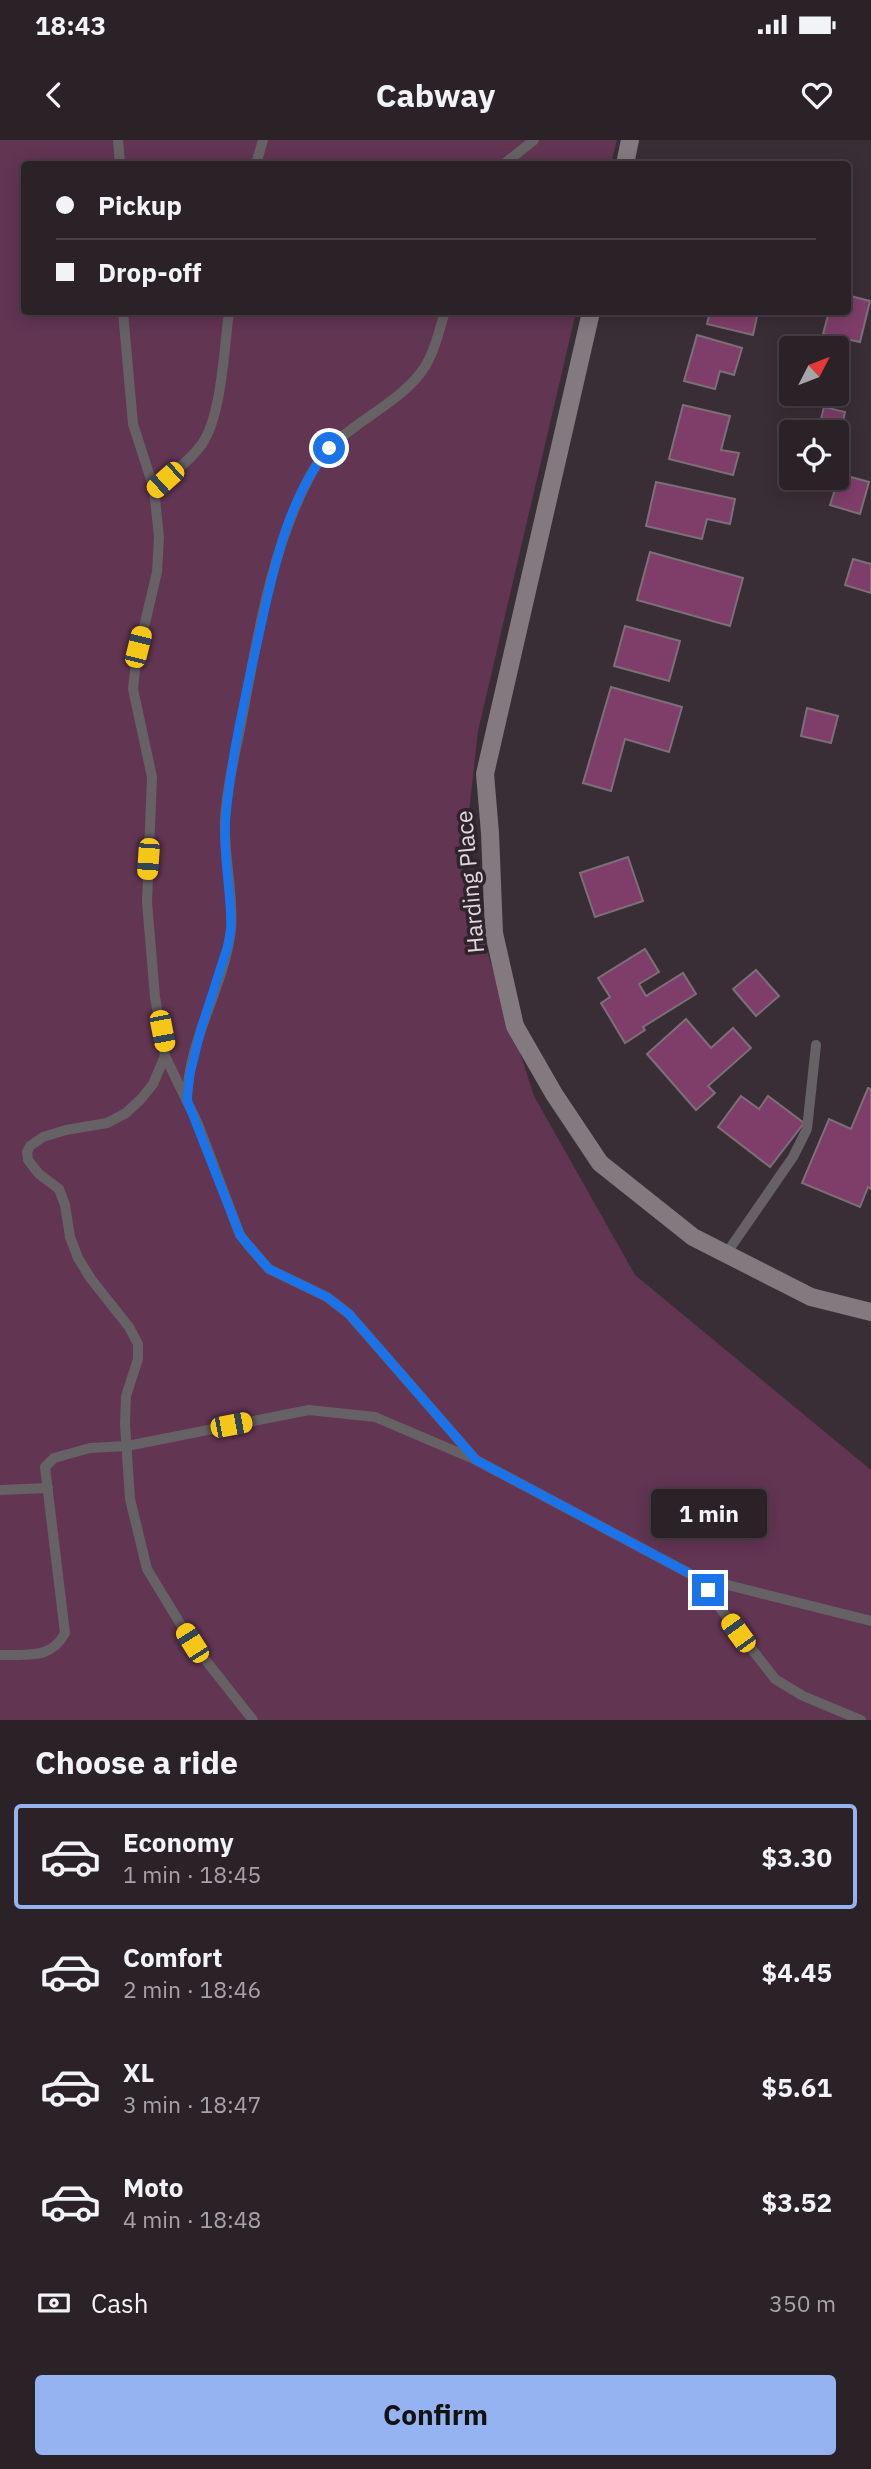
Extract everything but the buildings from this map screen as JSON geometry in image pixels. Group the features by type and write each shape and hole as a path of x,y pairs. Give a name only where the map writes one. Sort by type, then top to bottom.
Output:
{"main road":[{"path":"626,161 630,140"},
{"name":"Harding Place","path":"590,315 485,774 495,933 515,1026 554,1094 600,1163 693,1237 811,1297 871,1312"}],"lane":[{"path":"118,140 120,161"},
{"path":"257,161 263,140"},
{"path":"508,161 534,140"},
{"path":"123,315 133,424 155,489 159,537 158,561 138,647 133,689 152,777 147,902 155,997 165,1056 187,1100 240,1235 254,1254 269,1269 327,1297 349,1314 476,1460"},
{"path":"155,489 197,450 207,433 216,408 229,315"},
{"path":"187,1100 190,1074 229,936 231,916 225,831 229,776 278,555 298,503 319,461 341,437 418,377 431,358 444,315"},
{"path":"726,1254 793,1157 807,1129 816,1045"},
{"path":"165,1056 153,1084 126,1113 107,1124 66,1129 43,1137 35,1141 27,1152 28,1160 59,1189 65,1205 70,1237 78,1258 129,1327 138,1344 138,1359 126,1396 127,1446 131,1510 147,1569 192,1643 253,1720"},
{"path":"0,1655 46,1653 58,1645 65,1633 45,1467 54,1458 90,1448 127,1446 309,1410 375,1417 476,1460 696,1577 871,1621"},
{"path":"0,1490 48,1488"},
{"path":"696,1577 775,1679 803,1696 861,1720"}],"shaded area":[{"path":"0,140 617,140 612,161 21,161 21,315 575,315 478,731 462,874 534,1096 635,1275 871,1470 871,1720 0,1720"}],"route":[{"path":"329,448 311,474 284,539 248,684 229,776 225,817 231,927 228,945 201,1029 187,1089 187,1100 240,1235 261,1262 269,1269 340,1305 378,1345 476,1460 696,1577 708,1590"}]}
